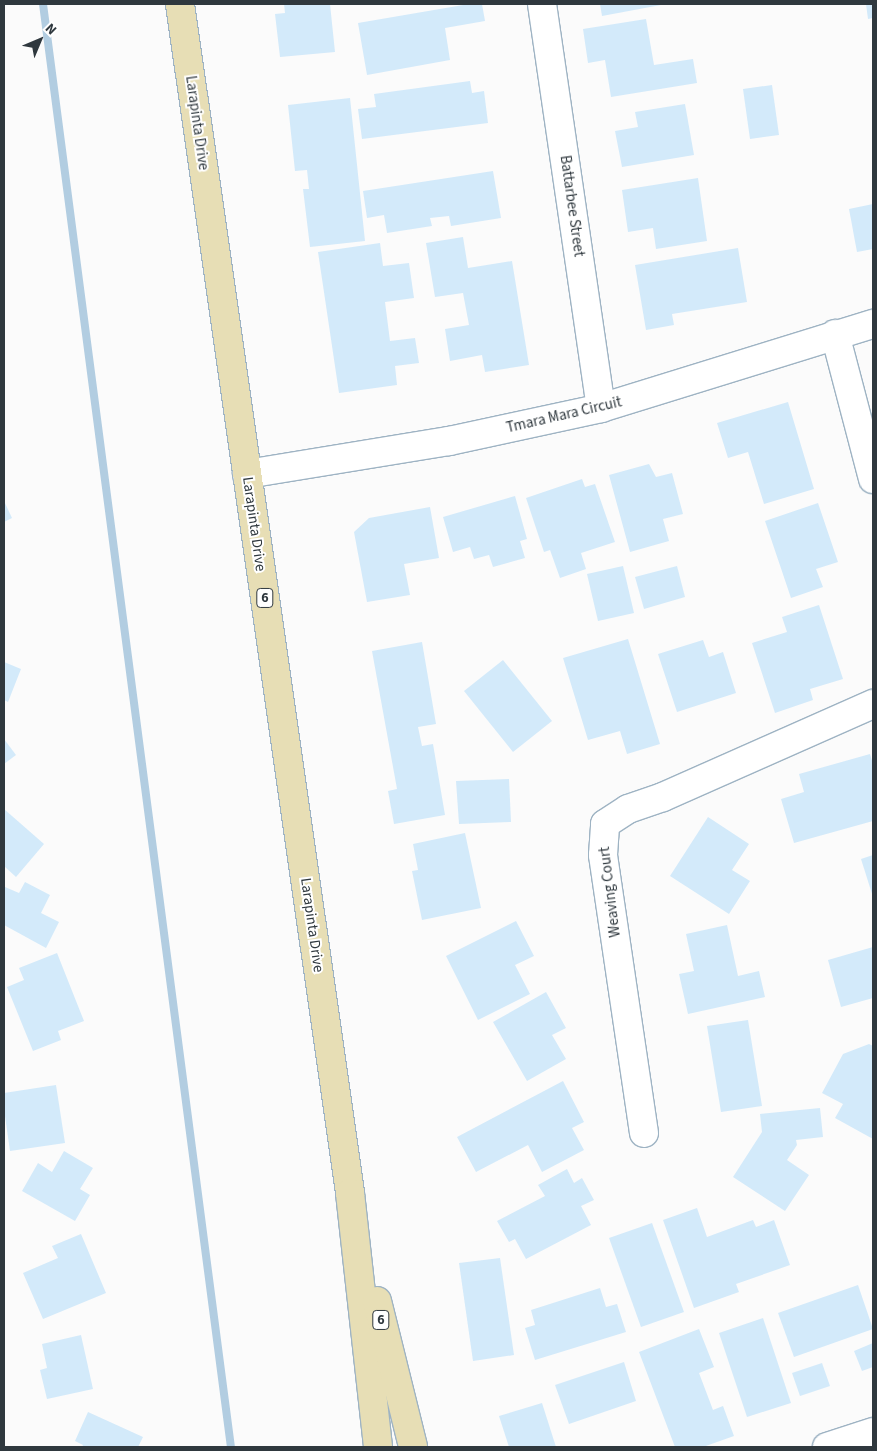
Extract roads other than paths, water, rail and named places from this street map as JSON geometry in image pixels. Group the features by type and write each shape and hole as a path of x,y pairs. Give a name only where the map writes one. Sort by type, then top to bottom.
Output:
{"main road":[{"name":"Larapinta Drive","path":"180,4 350,1193 378,1447"},
{"name":"Larapinta Drive","path":"350,1193 413,1447"}],"street":[{"name":"Battarbee Street","path":"542,4 601,408"},
{"name":"Tmara Mara Circuit","path":"247,474 449,441 601,408 835,334 873,324"},
{"path":"835,334 873,479"},
{"name":"Weaving Court","path":"644,1132 603,854 605,824 628,809 663,797 873,704"},
{"path":"827,1447 873,1432"}],"waterway":[{"path":"43,4 231,1447"}]}
